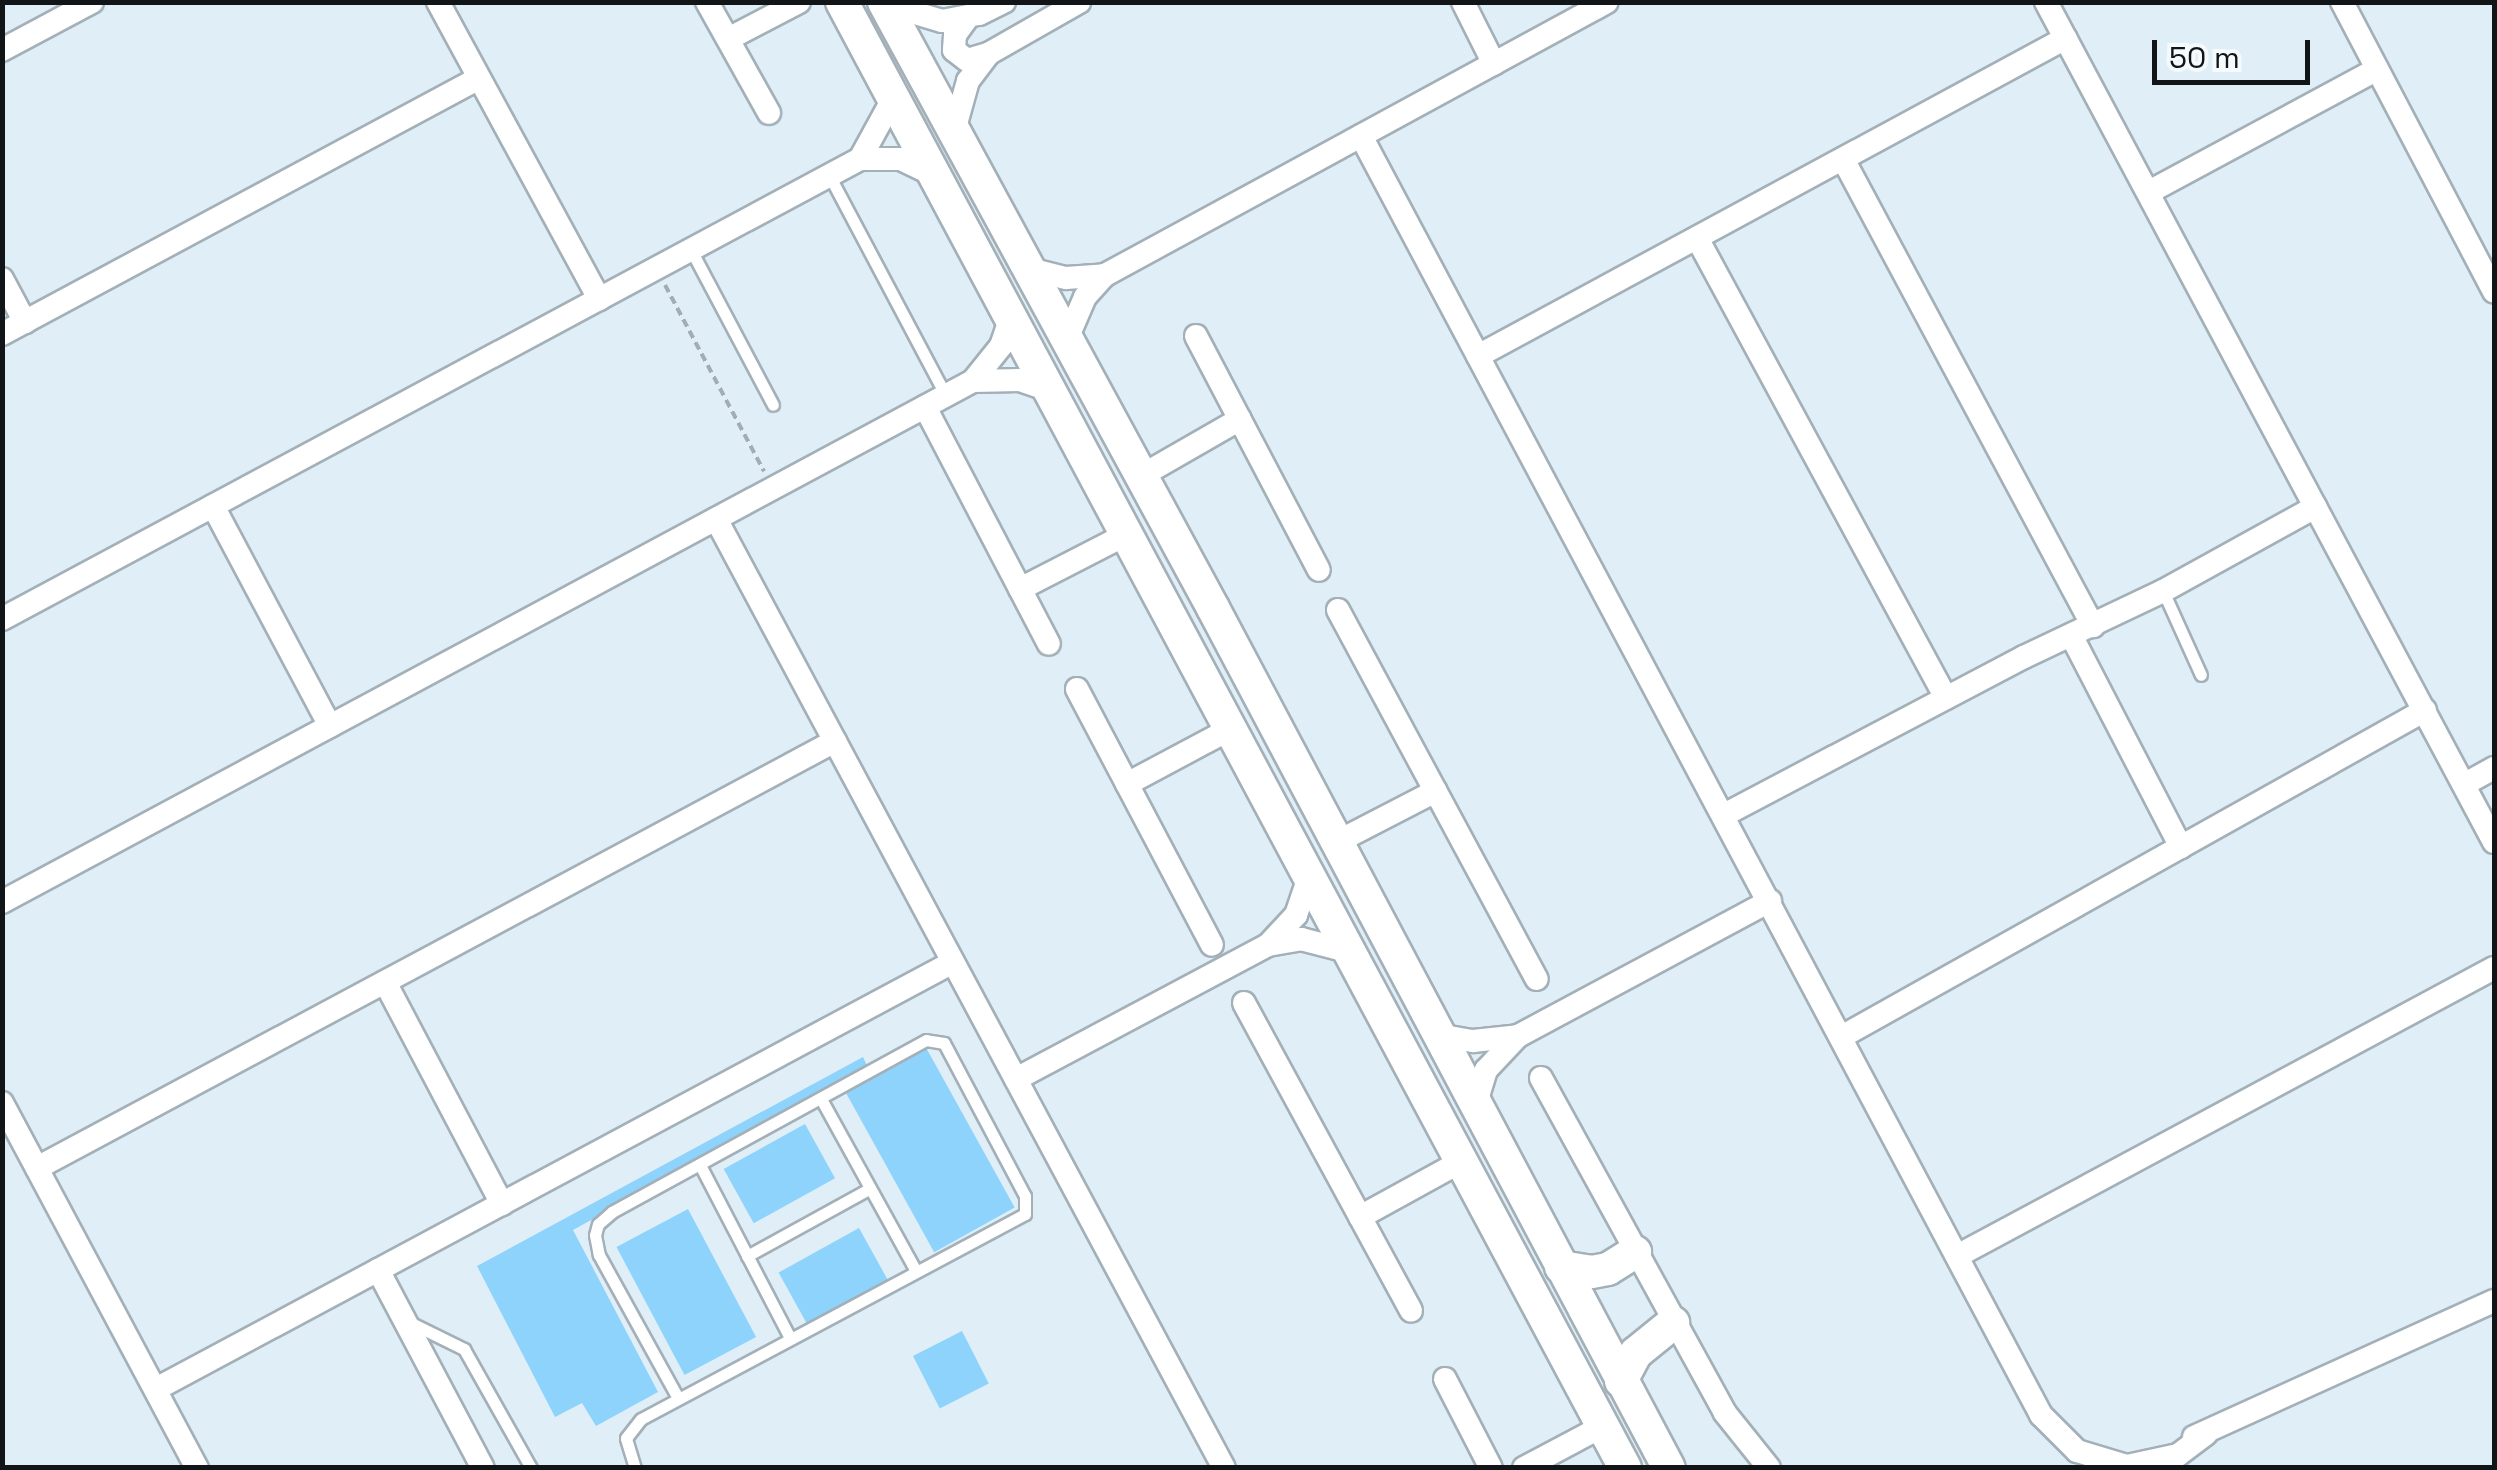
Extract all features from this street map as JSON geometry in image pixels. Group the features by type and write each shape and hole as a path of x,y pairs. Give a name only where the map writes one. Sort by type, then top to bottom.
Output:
{"main road":[{"path":"842,2 1625,1468"},
{"path":"884,3 1212,608 1669,1468"},
{"path":"1129,533 1150,550 1192,618 1205,620 1212,608"},
{"path":"1561,1268 1592,1272 1622,1262 1635,1252"},
{"path":"1621,1382 1636,1353 1673,1323"}],"street":[{"path":"5,41 92,2"},
{"path":"438,2 599,299"},
{"path":"707,2 769,113"},
{"path":"728,39 799,2"},
{"path":"884,3 921,18 968,17 1004,2"},
{"path":"968,17 955,34 954,50 967,60 988,54 1079,2"},
{"path":"1463,2 1494,64"},
{"path":"1067,339 1077,310 1105,275 1607,2"},
{"path":"2046,2 2494,842"},
{"path":"2342,2 2494,292"},
{"path":"1478,356 2066,38"},
{"path":"954,131 968,81 988,54"},
{"path":"2148,192 2377,69"},
{"path":"2,334 479,78"},
{"path":"2,619 860,158 880,130 894,98"},
{"path":"1362,136 1960,1255 2028,1390 2063,1441 2110,1464 2161,1461 2206,1434 2494,1301"},
{"path":"860,158 901,159 937,177"},
{"path":"1843,159 2082,631 2181,846"},
{"path":"1698,238 1946,698"},
{"path":"1029,269 1066,278 1105,275"},
{"path":"2,279 25,322"},
{"path":"2,902 973,381 1001,346 1010,317"},
{"path":"1196,336 1319,570"},
{"path":"973,381 1020,380 1049,390"},
{"path":"935,402 1049,644"},
{"path":"1141,476 1240,419"},
{"path":"213,506 330,726"},
{"path":"1724,816 1946,698 2162,591 2315,507"},
{"path":"716,519 1224,1468"},
{"path":"1020,589 1129,533"},
{"path":"1338,610 1537,979"},
{"path":"1076,689 1212,945"},
{"path":"1843,1036 2425,710"},
{"path":"1127,784 1230,729"},
{"path":"37,1168 835,741"},
{"path":"2465,784 2494,768"},
{"path":"1336,842 1436,791"},
{"path":"1268,945 1296,915 1309,878"},
{"path":"1475,1106 1486,1070 1518,1036 1770,901"},
{"path":"1016,1079 1268,945 1301,939 1350,952"},
{"path":"156,1389 953,962"},
{"path":"1960,1255 2494,968"},
{"path":"384,982 502,1204"},
{"path":"1244,1003 1410,1311"},
{"path":"1438,1035 1473,1041 1518,1036"},
{"path":"1541,1078 1725,1413 1769,1468"},
{"path":"2,1103 197,1468"},
{"path":"1360,1217 1460,1162"},
{"path":"378,1270 484,1468"},
{"path":"1445,1379 1491,1468"},
{"path":"1524,1468 1605,1425"}],"lane":[{"path":"829,175 935,402"},
{"path":"691,249 773,406"},
{"path":"2162,591 2201,675"},
{"path":"634,1468 627,1448 632,1427 916,1269 1015,1223 1027,1208 1025,1196 948,1048 939,1040 926,1040 612,1212 598,1224 595,1235 599,1254 678,1398"},
{"path":"821,1099 916,1269"},
{"path":"700,1165 790,1338"},
{"path":"747,1256 869,1189"},
{"path":"405,1321 464,1349 531,1468"}],"path":[{"path":"656,268 773,488"}],"shaded area":[{"path":"924,1044 1015,1208 934,1252 844,1089"},
{"path":"863,1057 868,1068 573,1230 658,1392 596,1426 582,1403 555,1417 477,1266"},
{"path":"805,1124 835,1178 754,1223 724,1169"},
{"path":"688,1209 756,1337 685,1375 616,1247"},
{"path":"859,1228 888,1280 808,1325 779,1273"},
{"path":"962,1331 989,1384 940,1409 913,1356"}]}
